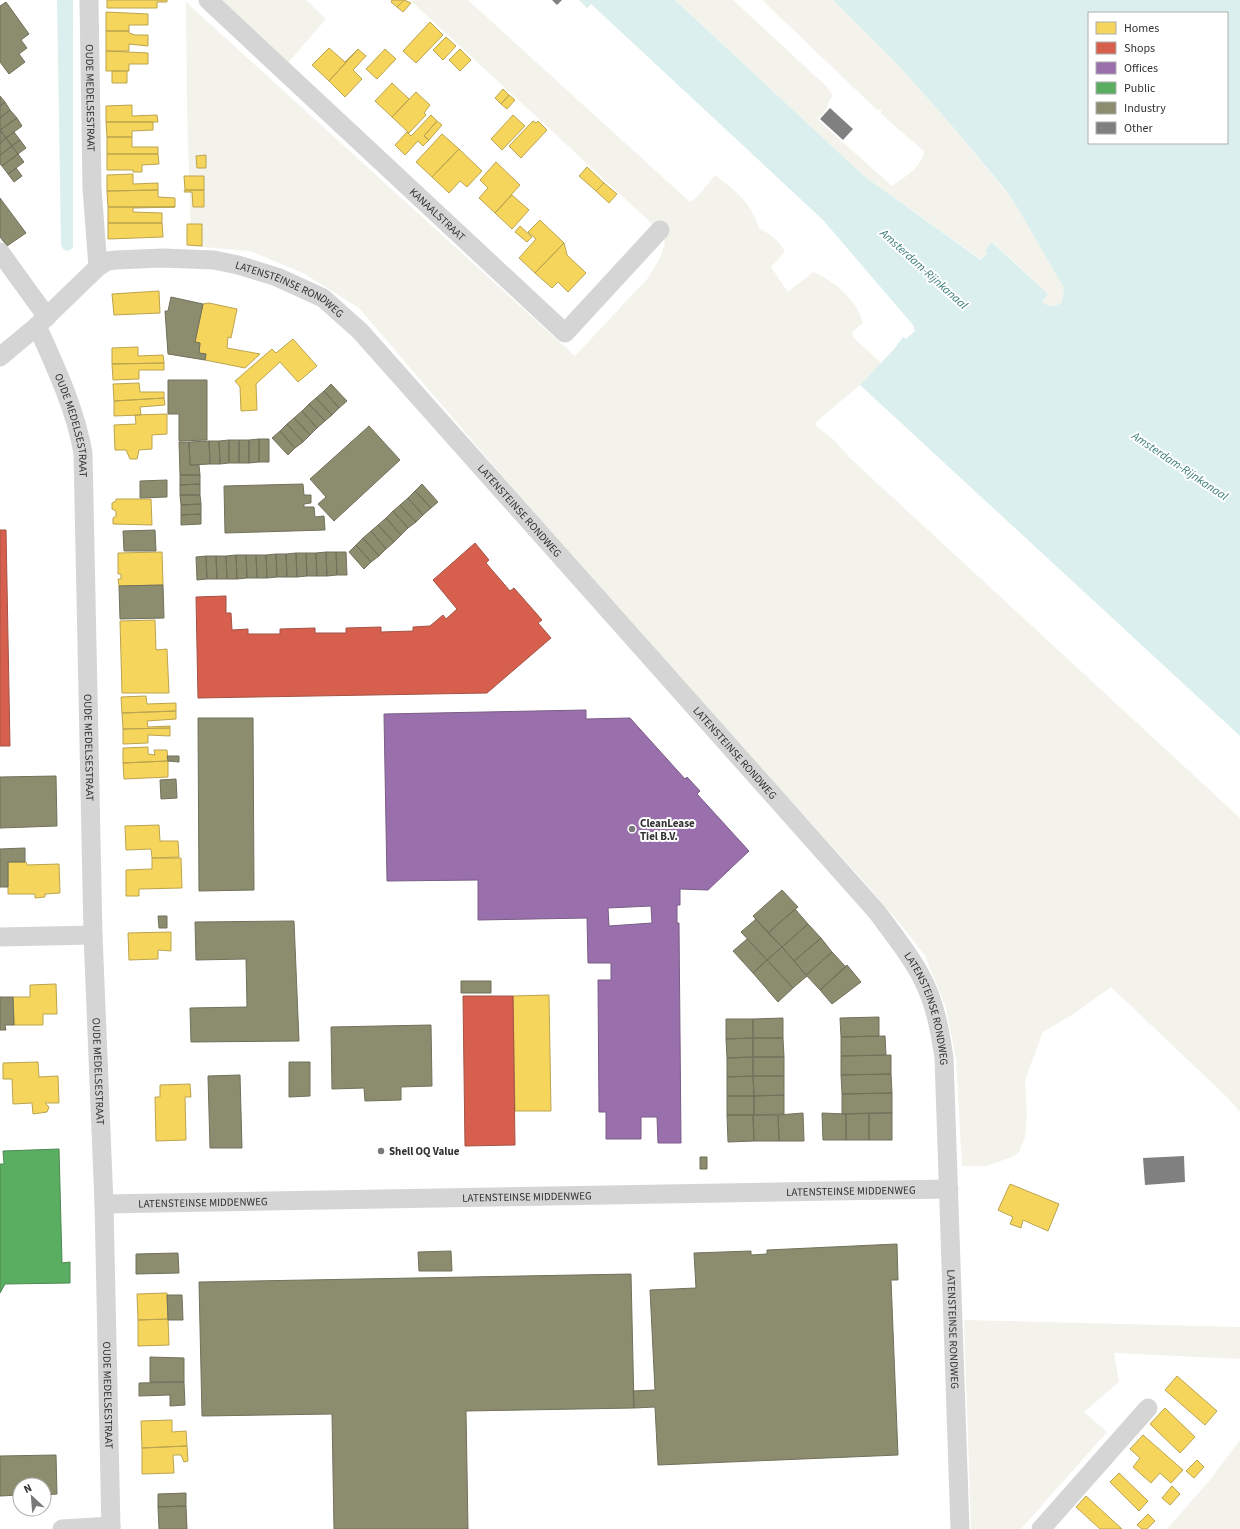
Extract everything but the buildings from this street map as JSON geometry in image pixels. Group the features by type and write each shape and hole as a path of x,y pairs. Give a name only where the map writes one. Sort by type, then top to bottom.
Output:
{"street":[{"name":"OUDE MEDELSESTRAAT","path":"89,0 92,188 98,267"},
{"name":"KANAALSTRAAT","path":"208,0 565,333 660,230"},
{"name":"OUDE MEDELSESTRAAT","path":"0,252 42,322 79,428 83,453 93,935 104,1204 111,1528"},
{"name":"LATENSTEINSE RONDWEG","path":"98,267 107,261 116,260 162,258 214,260 238,265 277,277 323,298 360,331 876,912 910,959 922,978 934,1006 944,1058 960,1529"},
{"path":"0,357 42,322 98,267"},
{"path":"0,937 93,935"},
{"name":"LATENSTEINSE MIDDENWEG","path":"104,1204 949,1189"},
{"path":"1041,1529 1148,1408"},
{"path":"62,1529 111,1528"}],"shaded area":[{"path":"216,0 306,0 326,19 286,65"},
{"path":"410,0 468,0 690,202 699,195 715,175 736,192 747,204 759,228 774,238 785,251 771,267 788,292 813,272 837,286 856,307 863,323 852,332 854,338 881,363 860,385 817,421 815,425 834,440 851,459 1240,818 1240,1112 1229,1099 1111,987 1075,1013 1043,1032 1025,1080 1027,1117 1025,1137 1019,1152 1012,1157 986,1166 962,1166 956,1059 946,1008 925,956 902,926 860,877 694,695 521,498 359,308 303,273 250,251 191,246 186,2 575,356 648,278 660,258 665,243 663,237 649,221"},
{"path":"675,0 733,0 827,87 833,95 827,108 818,120 892,186 916,167 923,157 924,151 881,114 881,110 877,110 762,0 833,0 899,66 953,127 1017,206 1064,288 1062,302 1052,306 1042,302 1048,294 993,242 985,250 988,253 982,260 864,176"},
{"path":"964,1320 1240,1327 1240,1359 1114,1353 1119,1382 1084,1412 1107,1432 1021,1529 971,1529"},
{"path":"1240,1440 1240,1529 1167,1529 1209,1481"}],"water":[{"path":"57,0 73,0 73,248 67,251 63,249 61,245"},
{"name":"Amsterdam-Rijnkanaal","path":"579,0 675,0 864,176 981,260 988,253 985,250 992,242 1048,294 1042,302 1052,306 1062,302 1064,288 1007,192 953,127 899,66 833,0 1240,0 1240,736 860,385 895,348 903,337 906,339 915,331 913,325 823,220 591,4 587,8"}],"place":[{"name":"CleanLease Tiel B.V.","path":"632,829"},
{"name":"Shell OQ Value","path":"381,1151"}]}
